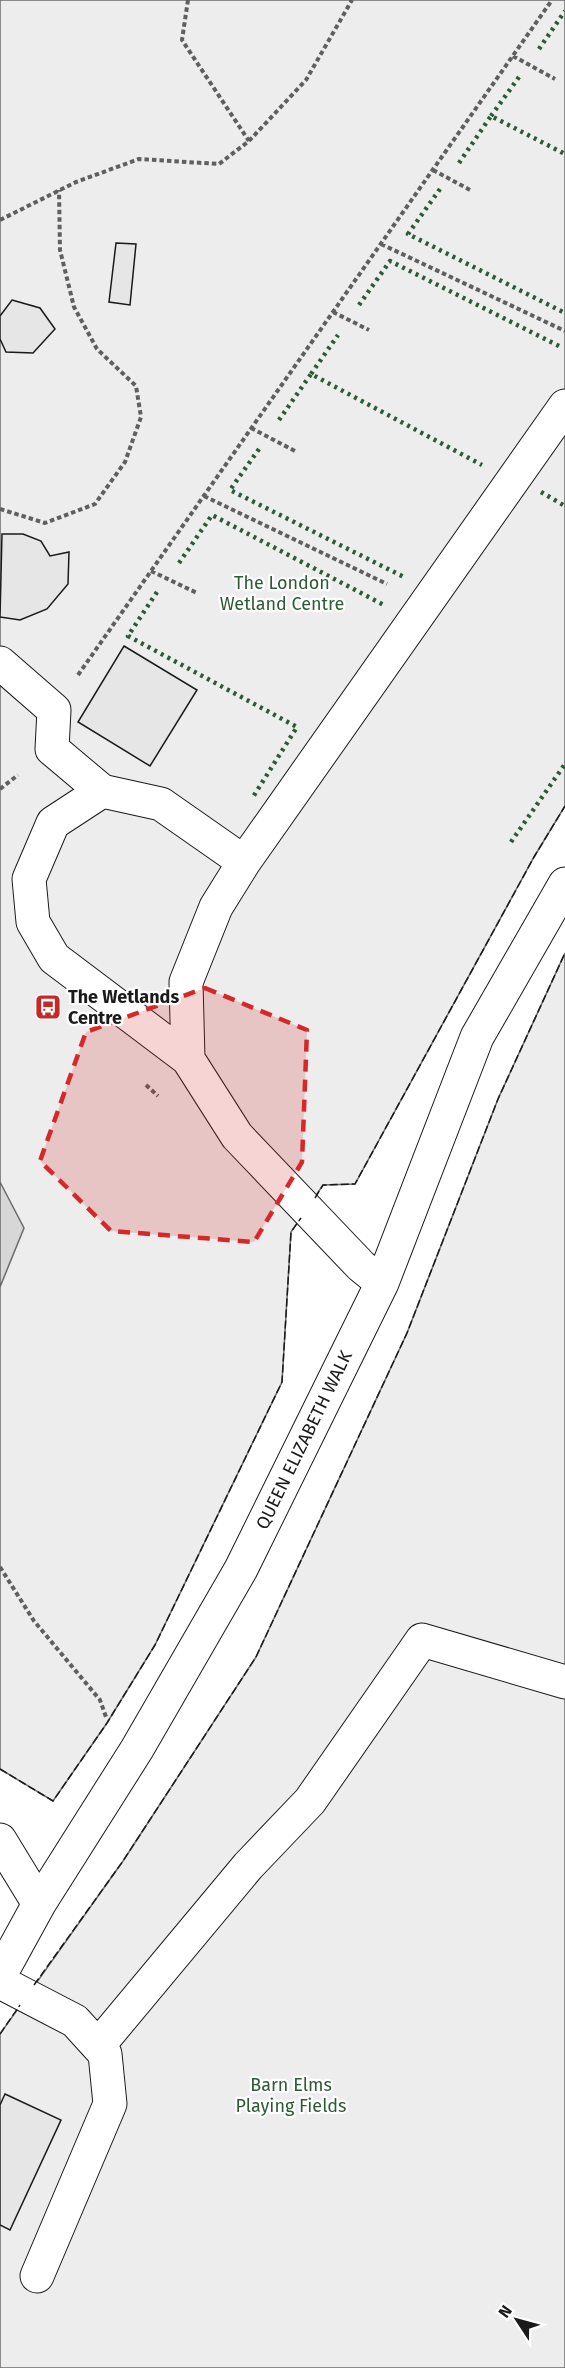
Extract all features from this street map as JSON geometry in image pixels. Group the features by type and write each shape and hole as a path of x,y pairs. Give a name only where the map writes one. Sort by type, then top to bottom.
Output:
{"street":[{"path":"188,1059 186,982 216,907 244,862 565,406"},
{"path":"0,663 54,710 52,749 102,791 160,804 244,862"},
{"path":"102,791 53,823 29,879 33,922 54,958 188,1059 237,1136 361,1266 382,1283"},
{"name":"QUEEN ELIZABETH WALK","path":"0,1975 39,1904 137,1749 241,1569 382,1283 477,1037 565,884"},
{"path":"98,2046 248,1866 310,1801 422,1640 565,1682"},
{"path":"0,1840 39,1904"},
{"path":"0,1982 75,2021 105,2054 110,2104 37,2276"}],"path":[{"path":"188,0 182,40 249,141"},
{"path":"0,220 59,190 139,159 219,164 249,141 306,80 352,0"},
{"path":"54,710 552,0"},
{"path":"513,56 555,79"},
{"path":"433,170 472,191"},
{"path":"0,508 45,523 95,504 125,462 141,417 136,386 97,349 74,307 60,250 59,190"},
{"path":"381,244 565,331"},
{"path":"333,312 369,330"},
{"path":"251,428 295,451"},
{"path":"204,496 398,589 424,606"},
{"path":"151,571 197,592"},
{"path":"0,1567 33,1621 100,1700 107,1723 137,1749"}],"highlighted area":[{"path":"205,988 307,1030 302,1162 254,1242 111,1231 40,1161 86,1032"}],"shaded area":[{"name":"The London Wetland Centre","path":"0,0 565,0 565,806 534,857 355,1184 323,1185 291,1232 282,1382 155,1645 107,1723 53,1801 0,1769"},
{"name":"Barn Elms Playing Fields","path":"565,953 565,2368 0,2368 0,2034 123,1861 256,1657 407,1333 498,1099"},
{"path":"0,1182 24,1228 0,1287"}],"building":[{"path":"116,243 136,244 130,305 109,302"},
{"path":"12,300 40,308 55,329 33,353 6,352 0,339 0,316"},
{"path":"2,534 23,534 41,541 50,556 69,552 68,584 47,609 20,620 0,617"},
{"path":"124,646 197,690 150,766 78,722"},
{"path":"5,2094 61,2120 10,2230 0,2225 0,2105"}],"hedge":[{"path":"539,49 565,11"},
{"path":"491,116 519,77"},
{"path":"459,163 491,116 565,154"},
{"path":"440,189 408,234 565,313"},
{"path":"359,305 390,261 563,348"},
{"path":"311,374 338,335"},
{"path":"279,420 311,374 482,465"},
{"path":"259,449 230,490 404,577"},
{"path":"541,492 565,506"},
{"path":"179,563 212,515 384,605"},
{"path":"157,592 128,636 297,727 253,797"},
{"path":"511,842 565,764"}],"fence":[{"path":"315,1198 323,1185 355,1184 534,857 565,806"},
{"path":"34,1985 123,1861 256,1657 407,1333 498,1099 565,953"},
{"path":"0,1769 53,1801 107,1723 155,1645 282,1382 291,1232 301,1218"},
{"path":"0,2034 20,2005"}],"place":[{"name":"The Wetlands Centre","path":"48,1007"}]}
